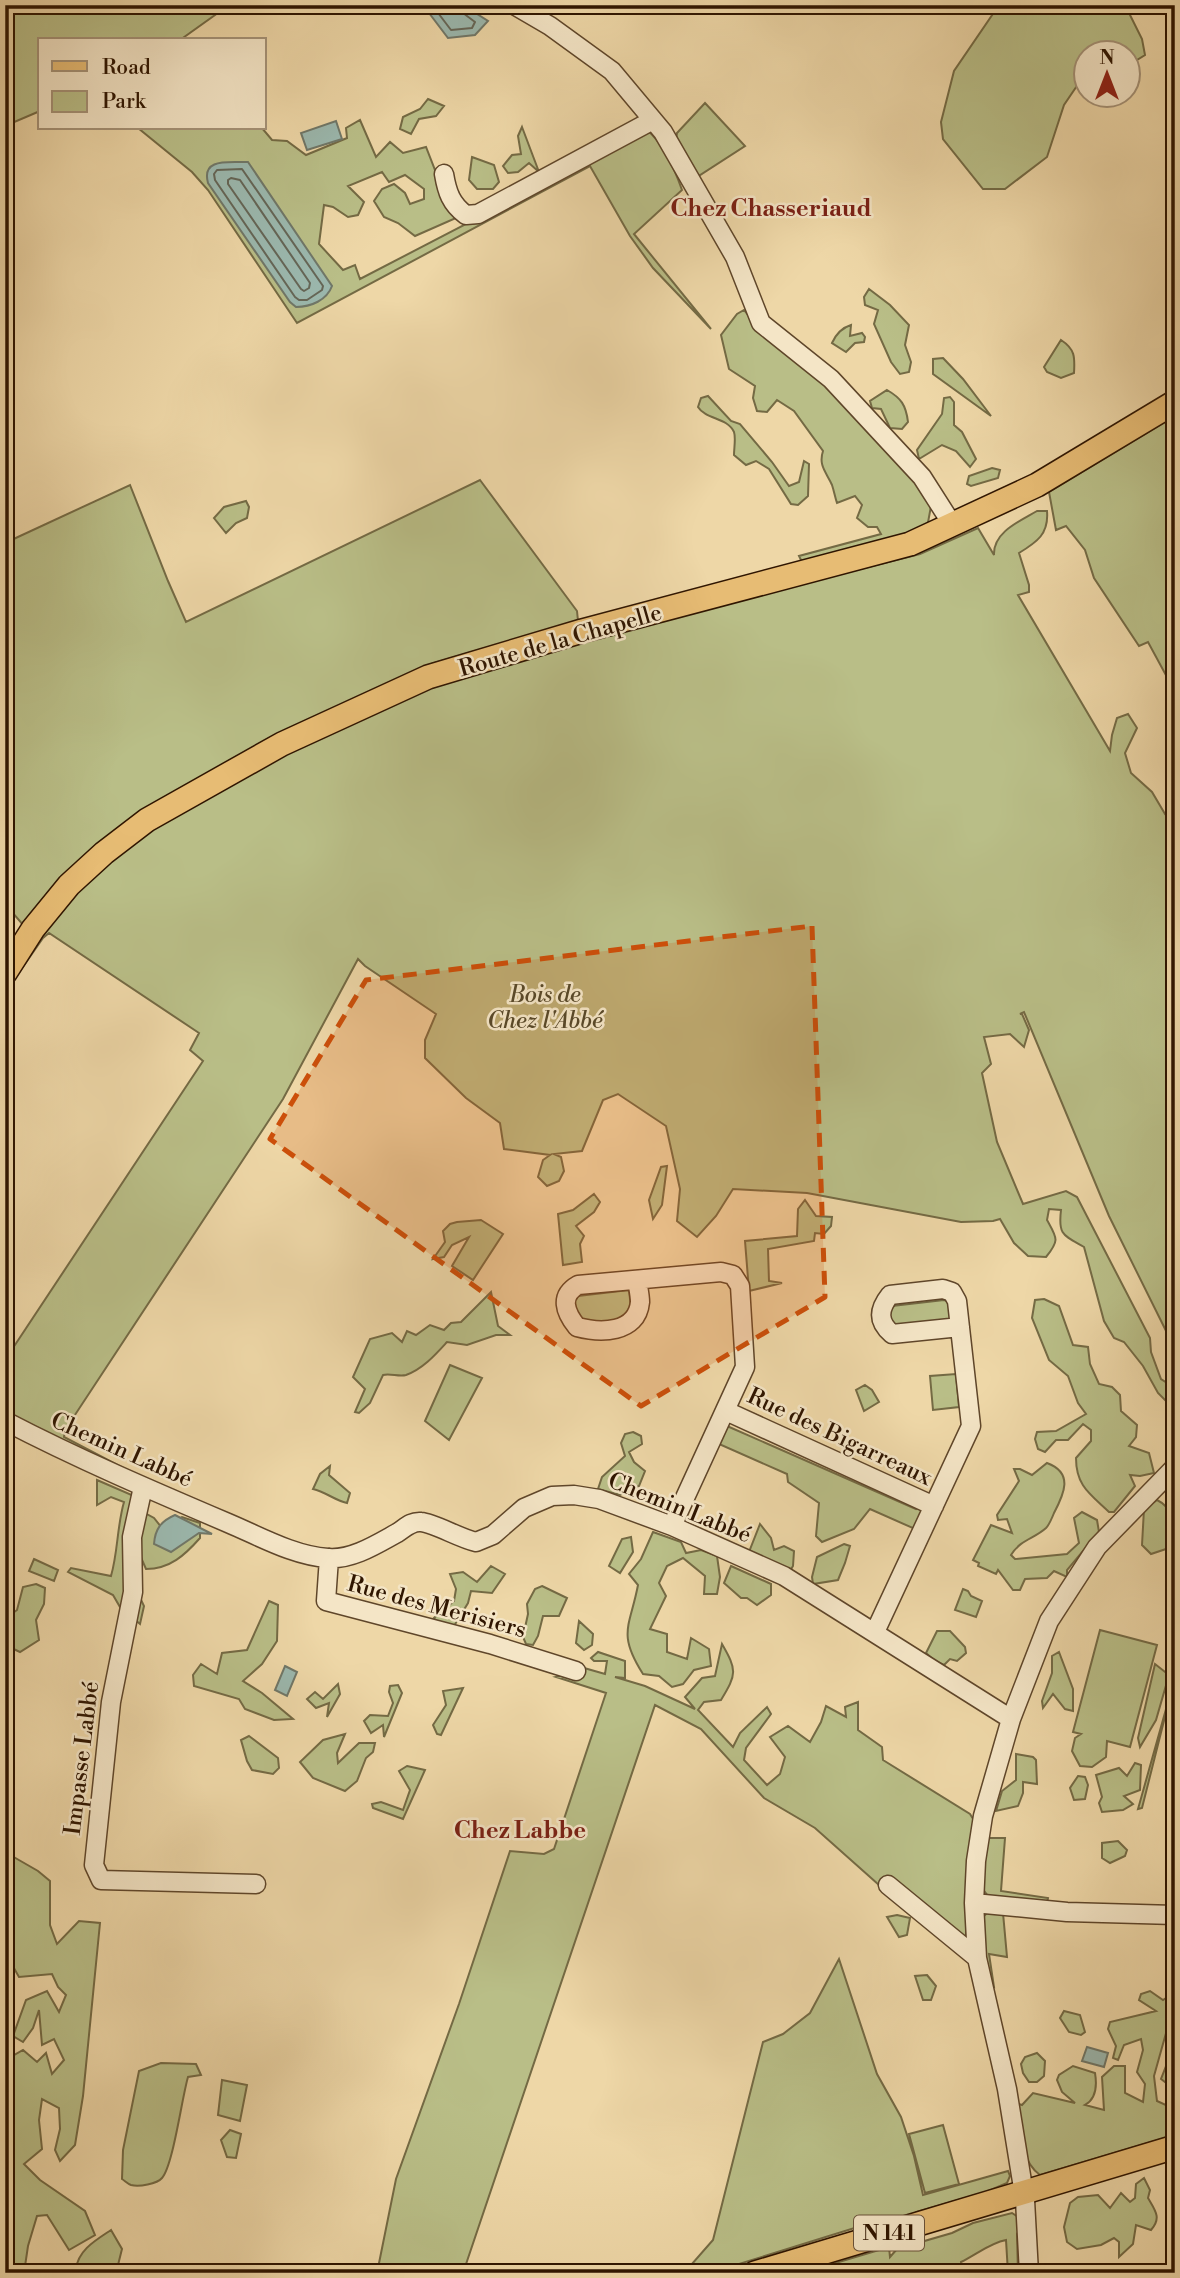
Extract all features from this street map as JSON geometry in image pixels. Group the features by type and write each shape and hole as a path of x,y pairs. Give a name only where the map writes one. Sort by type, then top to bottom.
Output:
{"main road":[{"name":"Route de la Chapelle","path":"5,973 33,929 69,885 104,853 148,820 282,744 428,677 582,631 910,544 1037,485 1175,402"},
{"name":"N 141","path":"755,2273 1175,2147"}],"street":[{"path":"514,5 550,26 612,71 663,132 735,257 761,323 831,379 922,477 952,524"},
{"path":"444,174 447,191 456,207 466,215 478,214 653,120"},
{"path":"637,1280 722,1272 733,1275 740,1286 745,1367 672,1526"},
{"path":"875,1632 971,1426 960,1327"},
{"name":"Rue des Bigarreaux","path":"726,1411 934,1506"},
{"name":"Chemin Labbé","path":"5,1422 143,1487 293,1550 329,1558 345,1557 368,1548 411,1523 421,1522 476,1542 493,1535 518,1512 552,1496 574,1495 599,1499 672,1526 784,1576 1011,1719"},
{"path":"1029,2273 1024,2193 1007,2089 976,1958 976,1861 984,1816 1011,1719 1049,1621 1097,1548 1175,1467"},
{"name":"Impasse Labbé","path":"143,1487 132,1537 133,1592 111,1702 94,1866 101,1880 256,1884"},
{"name":"Rue des Merisiers","path":"329,1558 326,1601 490,1644 576,1671"},
{"path":"888,1885 976,1958"},
{"path":"974,1903 1067,1912 1175,1915"}],"highlighted area":[{"path":"812,926 825,1297 641,1406 270,1139 366,980"}],"green space":[{"path":"5,5 229,5 183,38 38,38 38,112 5,126"},
{"path":"999,5 1135,5 1130,15 1142,38 1072,38 1072,93 1064,105 1047,157 1005,189 983,189 943,139 941,122 954,71"},
{"path":"428,99 444,106 436,116 419,119 411,134 400,129 403,117 420,109"},
{"path":"705,103 745,146 697,177 676,140 677,133"},
{"path":"360,120 376,157 390,142 403,153 426,147 437,175 458,191 463,205 456,218 415,236 398,223 384,217 374,201 382,189 394,184 405,193 410,204 424,199 424,189 405,175 389,182 382,172 348,186 364,202 358,215 348,217 333,207 324,205 319,244 343,270 355,265 360,279 647,130 664,150 682,190 634,234 711,329 653,268 630,236 590,166 297,323 208,190 192,172 140,130 264,130 272,140 287,141 306,155 347,138 346,128"},
{"path":"522,127 539,172 529,163 518,172 508,173 503,166 512,155 521,154 518,136"},
{"path":"472,157 494,165 499,182 493,189 477,189 469,180"},
{"path":"869,289 890,305 909,325 905,345 911,362 909,372 900,374 891,362 874,324 878,310 865,305 864,297"},
{"path":"744,310 756,325 829,388 924,493 931,506 927,528 803,564 799,556 881,534 877,527 868,527 857,518 862,505 855,496 837,503 822,465 823,451 794,411 777,400 767,412 757,411 753,398 755,386 729,369 721,335 737,314"},
{"path":"851,325 850,336 862,333 865,337 864,342 855,343 846,352 832,343 839,332"},
{"path":"1061,340 1072,350 1074,373 1061,378 1047,372 1044,367"},
{"path":"943,358 991,416 933,374 933,359"},
{"path":"887,390 899,399 906,411 908,422 902,429 890,428 881,409 872,408 870,401"},
{"path":"708,396 731,421 740,424 789,486 799,482 804,461 809,464 808,496 798,505 791,504 769,469 756,461 746,465 734,455 735,434 731,427 698,407 701,398"},
{"path":"950,397 954,402 954,425 962,432 976,459 970,467 956,451 942,445 919,459 917,450 942,414 944,398"},
{"path":"1175,416 1175,722 1168,706 1168,693 1174,690 1148,642 1139,646 1094,578 1085,550 1066,526 1056,530 1049,492"},
{"path":"992,468 1000,470 998,478 971,486 967,484 969,476"},
{"path":"480,480 577,611 578,621 431,664 274,737 84,859 48,893 24,926 5,904 5,543 130,485 186,622"},
{"path":"246,501 249,507 247,518 236,523 226,533 214,518 224,507"},
{"name":"Bois de Chez l'Abbé","path":"1037,511 1047,511 1046,526 1036,541 1019,553 1029,592 1018,595 1110,751 1117,718 1128,714 1137,728 1125,753 1131,773 1152,792 1165,814 1175,809 1175,1349 1109,1216 1024,1012 1020,1014 1029,1030 1024,1047 1010,1034 984,1037 991,1064 982,1073 997,1142 1023,1204 1066,1191 1077,1197 1150,1338 1151,1352 1161,1379 1175,1388 1175,1416 1173,1408 1158,1393 1143,1366 1124,1342 1114,1338 1104,1321 1084,1247 1061,1230 1061,1210 1049,1209 1047,1220 1055,1243 1046,1257 1028,1256 1014,1243 1000,1219 961,1222 807,1193 733,1189 716,1216 697,1237 677,1221 680,1189 666,1126 618,1094 603,1100 582,1151 554,1154 561,1157 564,1171 559,1181 547,1186 538,1177 543,1160 550,1155 504,1149 500,1123 466,1098 425,1058 425,1040 436,1014 358,959 283,1099 65,1430 64,1437 169,1492 5,1414 5,1360 203,1061 190,1050 199,1033 49,933 18,974 40,933 70,897 137,838 200,795 421,688 657,620 920,554 978,528 994,555 998,540 1003,534"},
{"path":"667,1166 662,1205 653,1219 649,1200 661,1167"},
{"path":"594,1194 600,1202 594,1212 576,1226 584,1236 580,1244 582,1262 563,1265 558,1214 573,1210"},
{"path":"805,1200 816,1216 832,1217 831,1226 824,1234 815,1233 814,1241 768,1249 769,1281 782,1283 749,1291 745,1241 797,1236 798,1209"},
{"path":"481,1220 503,1234 473,1280 452,1266 469,1237 452,1245 444,1257 433,1259 445,1242 443,1231 450,1224"},
{"path":"629,1290 631,1308 621,1321 589,1324 579,1317 574,1300 578,1296"},
{"path":"491,1292 498,1326 510,1335 496,1335 467,1345 447,1342 418,1369 403,1375 383,1375 370,1403 359,1413 355,1412 365,1389 353,1377 370,1339 392,1333 402,1342 407,1331 416,1335 430,1325 444,1330 451,1323 461,1322"},
{"path":"1044,1299 1059,1306 1073,1345 1088,1347 1090,1364 1099,1384 1112,1387 1120,1395 1121,1411 1137,1425 1136,1437 1129,1446 1149,1453 1154,1473 1130,1475 1135,1486 1114,1512 1109,1512 1090,1494 1078,1476 1076,1458 1091,1441 1091,1430 1083,1424 1068,1440 1056,1440 1045,1452 1038,1449 1035,1439 1037,1432 1056,1431 1086,1414 1078,1403 1068,1376 1049,1360 1032,1318 1035,1300"},
{"path":"944,1300 950,1302 952,1315 948,1320 897,1325 891,1321 889,1310 892,1306"},
{"path":"450,1365 482,1378 449,1440 425,1421"},
{"path":"956,1374 959,1407 933,1410 930,1376"},
{"path":"865,1385 872,1390 879,1402 864,1411 856,1390"},
{"path":"727,1426 916,1509 919,1507 922,1513 915,1529 870,1509 854,1529 822,1542 816,1536 819,1503 788,1482 787,1474 719,1444"},
{"path":"633,1432 641,1436 642,1444 629,1452 634,1462 645,1471 639,1486 620,1495 598,1489 602,1477 625,1456 621,1443 625,1434"},
{"path":"1047,1463 1061,1472 1064,1478 1061,1499 1046,1528 1019,1546 1011,1555 1015,1559 1067,1554 1079,1543 1074,1518 1082,1512 1097,1520 1099,1532 1067,1570 1067,1577 1054,1571 1047,1578 1025,1579 1020,1590 1013,1590 998,1570 996,1574 978,1566 979,1563 973,1560 991,1525 1012,1533 1007,1519 998,1520 997,1515 1019,1481 1014,1469 1032,1475"},
{"path":"330,1466 329,1475 350,1493 347,1503 313,1489 320,1474"},
{"path":"97,1480 134,1496 145,1513 154,1518 162,1528 182,1517 200,1523 200,1538 170,1564 146,1569 139,1553 129,1574 144,1606 140,1624 120,1607 113,1595 68,1572 71,1568 111,1576 124,1502 111,1497 97,1505"},
{"path":"1157,1500 1168,1508 1171,1514 1175,1546 1151,1554 1142,1545 1144,1509"},
{"path":"760,1524 771,1538 774,1550 784,1546 794,1551 790,1571 749,1552"},
{"path":"653,1532 681,1542 686,1553 701,1550 717,1556 720,1577 717,1594 704,1594 705,1576 683,1558 667,1566 659,1583 666,1596 650,1629 667,1634 667,1652 687,1659 691,1638 709,1649 711,1666 694,1670 683,1684 672,1687 659,1676 643,1674 630,1649 628,1639 629,1621 638,1585 629,1574 641,1559"},
{"path":"631,1537 633,1552 620,1573 609,1566 622,1539"},
{"path":"844,1544 850,1546 838,1580 813,1584 817,1557"},
{"path":"34,1559 58,1570 54,1581 29,1571"},
{"path":"491,1566 505,1574 492,1593 471,1591 468,1603 454,1626 438,1624 434,1618 454,1601 456,1589 450,1574 463,1572 477,1582"},
{"path":"731,1566 771,1584 771,1595 757,1605 747,1598 741,1598 724,1583"},
{"path":"36,1584 45,1588 44,1604 36,1620 39,1640 20,1652 5,1645 5,1619 17,1610 23,1587"},
{"path":"542,1586 567,1598 559,1616 543,1616 533,1645 526,1644 523,1637 528,1614 527,1604 535,1589"},
{"path":"963,1589 982,1601 976,1617 955,1610"},
{"path":"269,1601 278,1605 277,1641 262,1664 243,1681 293,1719 274,1720 245,1709 239,1699 194,1686 193,1675 201,1664 217,1674 222,1653 247,1650"},
{"path":"579,1621 593,1634 592,1645 584,1650 576,1643"},
{"path":"1100,1630 1157,1645 1130,1747 1107,1741 1106,1757 1092,1767 1080,1766 1072,1751 1075,1738 1081,1734 1073,1732"},
{"path":"937,1631 950,1631 965,1647 966,1653 957,1661 950,1659 944,1665 935,1661 926,1653"},
{"path":"722,1644 732,1666 730,1684 721,1700 704,1702 698,1710 733,1747 740,1733 767,1707 771,1714 746,1748 744,1760 767,1785 780,1774 785,1757 770,1737 788,1726 810,1742 826,1706 846,1717 845,1707 858,1702 858,1730 882,1747 883,1760 970,1814 975,1822 966,1876 966,1944 896,1885 879,1885 815,1828 764,1798 701,1729 655,1705 463,2273 377,2273 396,2179 510,1851 544,1854 554,1849 606,1693 556,1677 570,1674 577,1666 605,1674 607,1661 594,1661 591,1658 598,1652 625,1661 625,1678 615,1677 645,1686 695,1709 685,1697 702,1678 715,1676"},
{"path":"1059,1652 1073,1689 1073,1711 1065,1709 1053,1694 1043,1708 1042,1701 1052,1673 1052,1656"},
{"path":"1155,1664 1169,1675 1156,1720 1140,1747 1138,1738"},
{"path":"1175,1677 1142,1808 1138,1809"},
{"path":"338,1684 340,1694 327,1717 329,1703 316,1708 307,1699 315,1692 323,1699"},
{"path":"398,1685 402,1693 384,1737 383,1725 371,1733 364,1721 370,1715 388,1716 393,1703 390,1686"},
{"path":"463,1688 441,1735 437,1734 433,1725 446,1705 443,1691"},
{"path":"345,1734 337,1753 338,1763 359,1743 375,1743 357,1781 345,1791 313,1778 300,1762 323,1740"},
{"path":"249,1736 278,1758 279,1768 273,1774 252,1770 241,1740"},
{"path":"1016,1754 1036,1760 1037,1784 1023,1782 1023,1793 1018,1806 996,1811 1002,1791 1016,1780"},
{"path":"1135,1763 1141,1765 1140,1790 1124,1796 1133,1804 1123,1810 1102,1812 1099,1803 1102,1797 1096,1775 1119,1768 1127,1776"},
{"path":"407,1766 425,1770 403,1819 373,1808 372,1804 381,1802 403,1810 410,1790 399,1771"},
{"path":"1078,1776 1085,1777 1088,1785 1085,1799 1074,1800 1070,1788"},
{"path":"986,1838 1005,1838 1001,1891 1048,1898 1047,1903 988,1896 982,1888"},
{"path":"1118,1841 1127,1850 1125,1856 1110,1863 1102,1858 1102,1843"},
{"path":"5,1852 50,1881 50,1925 57,1944 79,1921 100,1923 83,2096 75,2145 60,2161 55,2150 60,2129 59,2108 42,2099 39,2120 42,2149 24,2164 40,2180 85,2211 95,2235 69,2250 47,2215 37,2216 28,2246 24,2273 5,2273 5,2058 23,2050 37,2062 46,2053 52,2074 64,2060 54,2039 42,2045 39,2010 33,2028 23,2042 13,2036 26,2000 47,1991 59,2012 66,1995 58,1987 52,1974 19,1977 11,1963 5,1959"},
{"path":"988,1912 1003,1913 1007,1957 989,1954 994,1987 987,1985 983,1958 983,1917"},
{"path":"897,1915 910,1918 907,1935 899,1937 887,1917"},
{"path":"839,1959 877,2074 901,2117 923,2195 1008,2171 1010,2176 1007,2183 986,2192 916,2212 914,2216 861,2226 710,2273 677,2273 692,2264 713,2240 763,2042 783,2034 810,2013"},
{"path":"927,1975 936,1986 931,2000 923,2000 915,1976"},
{"path":"1150,1991 1163,2000 1175,1992 1175,2076 1165,2082 1161,2079 1168,2061 1168,2026 1154,2076 1157,2101 1170,2107 1175,2105 1175,2135 1040,2175 1033,2169 1024,2152 1016,2103 1022,2105 1033,2093 1075,2103 1062,2092 1057,2080 1059,2075 1073,2066 1095,2073 1095,2091 1085,2105 1104,2110 1102,2077 1114,2066 1125,2066 1125,2093 1143,2102 1145,2084 1137,2072 1143,2050 1141,2039 1124,2045 1118,2060 1113,2058 1116,2046 1108,2029 1110,2022 1156,2011 1139,2000 1141,1994"},
{"path":"1064,2011 1080,2015 1085,2032 1081,2035 1069,2032 1060,2018"},
{"path":"1037,2053 1045,2061 1044,2076 1037,2082 1029,2082 1021,2064 1025,2057"},
{"path":"161,2063 196,2064 201,2075 188,2077 173,2146 162,2178 148,2185 131,2185 122,2179 123,2150 139,2071"},
{"path":"222,2080 247,2085 240,2121 218,2115"},
{"path":"943,2125 959,2184 925,2193 909,2134"},
{"path":"230,2130 241,2134 236,2158 227,2157 221,2140"},
{"path":"1144,2178 1150,2190 1148,2198 1156,2214 1156,2222 1151,2230 1136,2225 1133,2244 1119,2257 1119,2242 1114,2238 1101,2245 1077,2249 1067,2242 1064,2227 1070,2203 1078,2197 1098,2195 1110,2208 1121,2193 1130,2202 1135,2198 1136,2184"},
{"path":"1012,2213 1018,2217 1021,2227 1017,2234 1018,2273 1008,2273 1006,2240 961,2262 963,2273 802,2273 889,2247 890,2257 897,2249 952,2233 973,2223"},
{"path":"111,2230 122,2249 116,2273 70,2273 76,2269 84,2251"}],"water":[{"path":"423,5 463,5 488,21 475,35 448,38"},
{"path":"336,121 342,139 307,150 301,133"},
{"path":"248,162 332,286 318,302 296,307 290,302 208,183 207,175 213,165"},
{"path":"175,1515 212,1534 199,1533 171,1552 154,1544 160,1526"},
{"path":"285,1666 297,1672 287,1696 275,1690"},
{"path":"1087,2047 1108,2053 1104,2067 1082,2061"}],"district":[{"name":"Chez Chasseriaud","path":"771,208"},
{"name":"Chez Labbe","path":"520,1830"}]}
